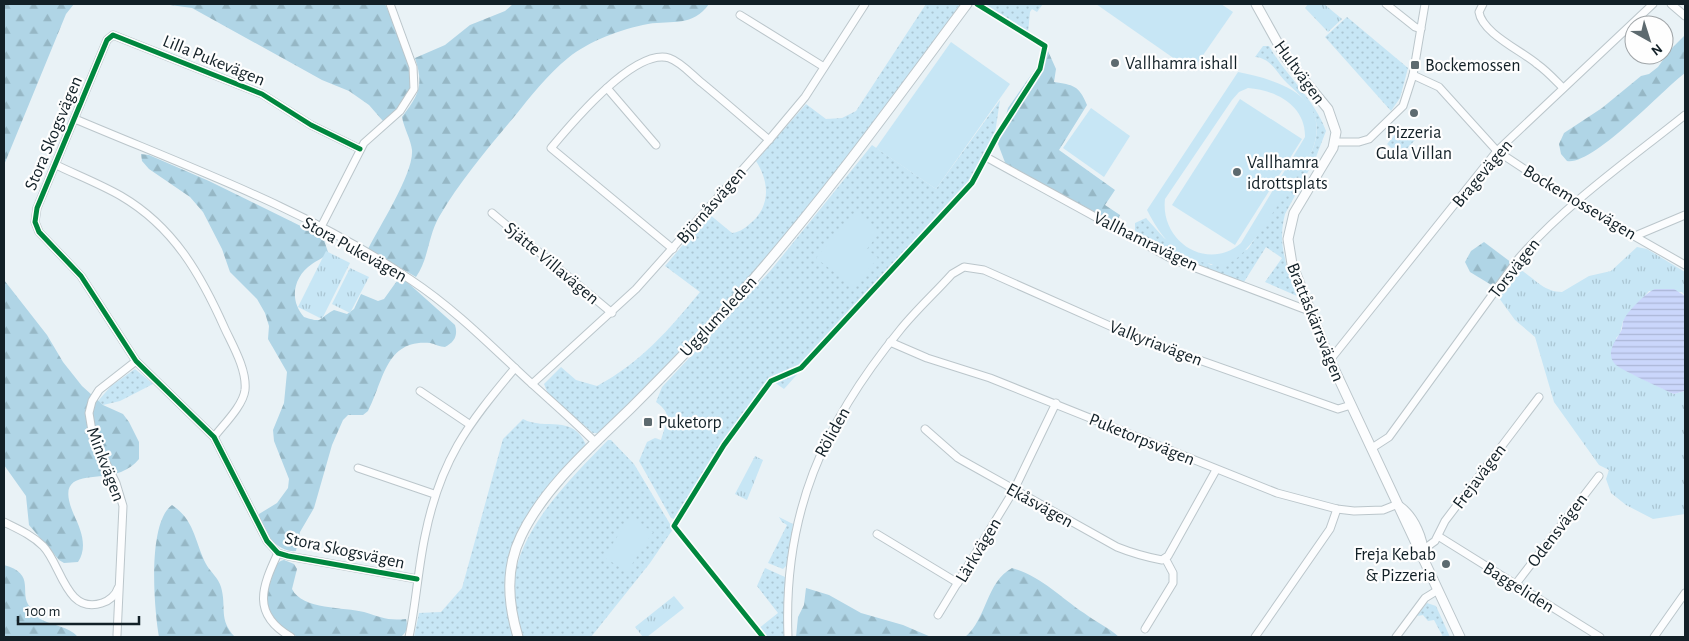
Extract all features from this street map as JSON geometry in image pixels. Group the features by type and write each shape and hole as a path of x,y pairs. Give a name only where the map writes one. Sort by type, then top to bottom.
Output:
{"street":[{"path":"321,227 360,149 368,139 400,111 414,89 413,67 390,4"},
{"name":"Björnåsvägen","path":"532,384 612,313 673,249 769,140 804,97 865,4"},
{"name":"Ugglumsleden","path":"518,637 512,614 509,579 520,536 543,501 595,442 693,344 771,258 858,151 967,4"},
{"name":"Hultvägen","path":"1256,4 1286,58 1332,116 1336,132 1335,142"},
{"path":"1386,4 1415,27 1421,29"},
{"path":"1335,142 1364,141 1374,135 1403,106 1413,75 1425,4"},
{"path":"1483,4 1479,12 1485,24 1510,46 1539,65 1563,88"},
{"name":"Bragevägen","path":"1330,360 1497,151 1653,4"},
{"path":"1671,4 1685,16"},
{"path":"740,15 824,67"},
{"name":"Lilla Pukevägen","path":"107,40 117,36 254,90 312,124 360,149"},
{"name":"Stora Skogsvägen","path":"107,40 37,208 35,216 36,227 43,238 85,280 136,361 214,437 267,541 278,552 417,579"},
{"path":"673,249 551,148 586,107 629,71 648,60 670,58 769,140"},
{"name":"Bockemossevägen","path":"1413,75 1439,87 1497,151 1576,203 1685,265"},
{"path":"607,88 656,145"},
{"name":"Torsvägen","path":"1372,448 1389,437 1520,258 1538,237 1576,203 1685,115"},
{"name":"Stora Pukevägen","path":"75,119 254,195 321,227 418,284 515,368 595,442"},
{"name":"Brattåskärrsvägen","path":"1335,142 1294,212 1289,229 1290,256 1330,360 1460,637"},
{"name":"Vallhamravägen","path":"986,157 1172,259 1312,312"},
{"path":"56,165 114,192 149,216 176,242 203,280 235,352 245,382 243,397 214,437"},
{"name":"Sjätte Villavägen","path":"492,213 612,313"},
{"path":"1635,236 1685,215"},
{"name":"Röliden","path":"788,637 790,573 796,525 805,491 818,456 840,416 890,342 952,274 964,267"},
{"name":"Valkyriavägen","path":"964,267 984,270 1137,338 1338,408 1351,405"},
{"name":"Puketorpsvägen","path":"890,342 927,358 990,378 1056,403 1276,493 1337,509 1371,512 1399,506"},
{"name":"Minkvägen","path":"117,635 123,506 116,483 94,437 89,413 92,401 99,390 136,361"},
{"path":"409,637 417,579 434,494 450,457 469,424 515,368"},
{"path":"420,391 469,424"},
{"name":"Frejavägen","path":"1422,553 1431,546 1445,521 1539,396"},
{"name":"Lärkvägen","path":"938,615 1014,490 1056,403"},
{"name":"Ekåsvägen","path":"925,429 958,458 1117,547 1135,555 1165,558"},
{"path":"358,468 434,494"},
{"path":"1145,629 1173,582 1173,573 1165,558 1216,470"},
{"name":"Odensvägen","path":"1515,585 1599,476"},
{"path":"1256,637 1330,529 1337,509"},
{"path":"4,522 31,536 44,547 54,560 70,593 79,601 100,604 111,599 119,587"},
{"path":"877,534 958,583"},
{"name":"Baggeliden","path":"1438,536 1600,637"},
{"path":"278,552 264,584 263,602 273,623 291,637"},
{"path":"1396,637 1425,598 1438,590"},
{"path":"1654,637 1685,593"}],"green space":[{"path":"4,4 74,4 66,14 4,165"},
{"path":"163,4 385,4 408,60 411,84 409,93 401,105 383,121 369,105 349,91 322,80 192,8"},
{"path":"513,4 709,4 703,11 689,19 648,24 606,36 576,52 561,64 546,78 484,153 456,191 435,224 424,262 416,277 368,249 402,186 411,160 412,150 402,117 416,96 418,89 419,76 415,58 445,45 470,25 505,11"},
{"path":"926,4 960,4 898,94 753,276 690,346 601,433 593,433 548,394 544,384 561,367 576,380 597,386 627,367 653,345 700,292 665,266 709,214 732,233 741,230 752,222 762,208 766,193 764,177 756,161 806,104 826,119 842,118 856,111"},
{"path":"981,4 1043,4 1037,12 1032,9 1030,12 1028,33"},
{"path":"1096,4 1221,4 1233,12 1192,71"},
{"path":"1308,4 1324,4 1342,19 1328,32 1305,8"},
{"path":"1347,17 1408,68 1400,98 1391,111 1325,37"},
{"path":"1685,35 1685,73 1610,140 1579,159 1567,161 1561,154 1559,144 1564,133 1602,108 1641,76 1649,74 1659,65 1674,65 1674,46"},
{"path":"951,42 1010,84 936,189 876,148"},
{"path":"1263,46 1269,46 1314,108 1326,131 1316,157 1285,214 1283,225 1284,256 1297,296 1265,282 1282,258 1266,247 1244,282 1206,268 1140,238 1135,230 1135,223 1146,218 1164,238 1211,265 1248,249 1312,151 1317,129 1313,113 1302,98 1273,66 1261,58 1255,57"},
{"path":"1048,51 1056,69 1054,82 1075,87 1081,93 1087,105 1059,150 1115,190 1105,205 1120,215 1116,223 1006,165 998,144 1008,108"},
{"path":"1238,72 1254,75 1285,86 1309,104 1315,117 1317,132 1312,151 1262,229 1240,256 1231,262 1219,265 1210,264 1197,261 1181,253 1161,234 1147,210","holes":["1248,88 1259,89 1279,96 1295,108 1304,126 1305,137 1241,243 1228,251 1214,254 1201,253 1189,248 1178,239 1170,228 1165,214 1165,199 1232,100 1239,92"]},
{"name":"Vallhamra idrottsplats","path":"1240,99 1302,139 1235,245 1172,205"},
{"path":"1000,100 994,140 971,183 798,366 765,384 730,432 679,516 674,519 671,518 639,461 647,442 655,438 661,440 667,415 656,402 662,387 771,270 872,145 936,189"},
{"path":"1091,108 1130,136 1104,177 1063,148"},
{"path":"1401,128 1415,140 1400,156 1387,144"},
{"path":"141,154 149,155 209,181 323,237 328,252 323,258 306,269 297,282 295,289 296,303 304,317 319,320 334,310 347,314 354,309 361,294 378,301 384,299 399,278 407,282 455,325 455,338 445,347 430,343 415,344 404,348 395,355 388,364 368,411 363,415 348,415 343,420 332,445 314,508 300,532 296,551 289,551 271,540 262,527 259,514 277,503 288,488 289,479 274,441 273,430 284,403 287,372 268,339 269,326 265,313 257,299 230,272 222,249 203,212 190,197 149,169 142,161"},
{"path":"856,211 880,232 867,249 878,258 853,287 816,258"},
{"path":"1484,242 1512,263 1493,286 1470,272 1465,262 1471,251"},
{"path":"1637,247 1647,249 1685,272 1685,296 1682,292 1649,291 1623,321 1620,334 1616,338 1626,371 1674,394 1685,391 1685,514 1653,519 1626,505 1611,493 1606,479 1609,470 1599,465 1554,402 1535,337 1515,320 1499,298 1511,279 1521,270 1550,290 1562,292 1589,276 1611,271"},
{"path":"326,251 350,263 322,319 298,307"},
{"path":"350,268 369,277 350,313 332,304"},
{"path":"4,280 47,335 63,362 82,386 103,405 123,414 139,442 139,459 131,467 111,475 80,479 73,483 69,489 69,500 83,544 83,550 78,562 64,563 59,560 29,525 26,496 4,465"},
{"path":"135,369 153,384 120,401 103,405 98,401 111,386"},
{"path":"802,369 784,389 774,382"},
{"path":"523,419 540,424 558,424 574,429 586,445 532,510 519,530 511,551 506,575 507,603 514,637 414,637 419,613 441,612 462,588 503,439"},
{"path":"608,440 611,440 634,464 673,529 650,563 591,637 523,637 515,604 514,585 517,564 525,544 536,525 563,488"},
{"path":"755,456 763,460 747,500 735,494"},
{"path":"172,505 180,511 190,525 206,564 220,584 223,594 226,625 235,637 159,637 155,607 154,567 159,529 164,515"},
{"path":"630,517 653,532 627,572 604,557"},
{"path":"779,517 793,524 787,565 783,569 768,563 787,525"},
{"path":"284,560 294,564 297,569 292,589 297,596 305,601 356,610 389,619 406,619 407,627 405,633 401,637 298,637 289,632 281,626 270,611 266,593 267,583 272,571 278,563"},
{"path":"4,565 20,573 24,579 27,602 37,617 65,628 78,637 4,637"},
{"path":"765,568 785,577 785,637 765,637 758,629 778,613 757,586"},
{"path":"1012,568 1032,576 1119,637 965,637 978,621 997,582 1003,574"},
{"path":"806,588 829,595 861,613 903,625 931,637 796,637 798,617 804,605"},
{"path":"674,596 684,608 647,637 643,637 635,627"},
{"path":"1427,603 1436,606 1450,637 1443,637 1434,620 1428,621 1423,615 1417,616"}],"shaded area":[{"path":"1655,289 1674,289 1685,296 1685,391 1674,394 1618,366 1611,356 1612,348 1622,330 1623,322 1628,313 1647,294"}],"cycle path":[{"path":"763,637 674,526 724,445 771,381 801,368 972,183 997,136 1040,69 1045,46 977,4"},
{"path":"360,149 311,125 262,94 113,35 107,40 37,208 35,222 39,232 81,276 136,361 214,437 267,541 278,553 417,579"}],"place":[{"name":"Vallhamra ishall","path":"1115,63"},
{"name":"Bockemossen","path":"1415,65"},
{"name":"Pizzeria Gula Villan","path":"1414,113"},
{"name":"Vallhamra idrottsplats","path":"1237,172"},
{"name":"Puketorp","path":"648,422"},
{"name":"Freja Kebab & Pizzeria","path":"1446,564"}]}
